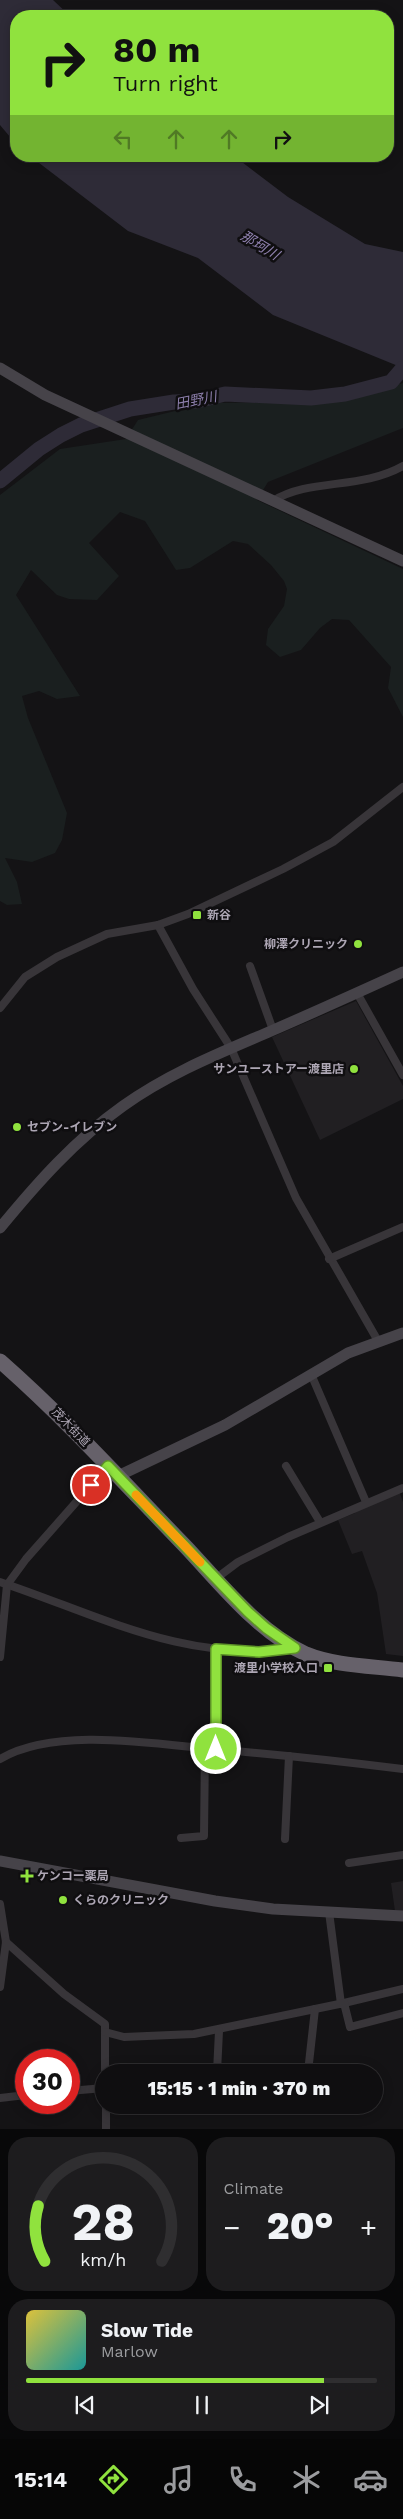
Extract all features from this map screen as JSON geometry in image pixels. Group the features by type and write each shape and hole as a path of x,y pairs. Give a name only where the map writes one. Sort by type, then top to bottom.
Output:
{"highway":[{"name":"茂木街道","path":"0,1361 47,1403 113,1471 213,1581 266,1628 307,1654 333,1661 403,1670"}],"street":[{"path":"0,368 45,396 403,561"},
{"path":"274,501 288,492 360,482 379,477 403,466"},
{"path":"0,1007 25,977 57,957 107,934 158,925 188,914 319,851 403,787"},
{"path":"158,925 193,989 231,1048 296,1198 329,1259 378,1341"},
{"path":"250,966 273,1030"},
{"path":"0,1228 50,1170 107,1118 166,1079 231,1048 403,972"},
{"path":"357,993 403,1075"},
{"path":"329,1259 403,1227"},
{"path":"0,1657 4,1584 26,1559 113,1471 225,1424 348,1353 378,1341 403,1334"},
{"path":"311,1374 366,1502"},
{"path":"286,1466 320,1522"},
{"path":"213,1581 238,1562 320,1522 403,1488"},
{"path":"4,1584 153,1638 216,1649 259,1652 295,1648"},
{"path":"216,1649 216,1749"},
{"path":"0,1759 39,1745 97,1740 216,1749 403,1769"},
{"path":"181,1838 204,1836 205,1748"},
{"path":"285,1839 289,1756"},
{"path":"349,1863 403,1855"},
{"path":"0,1861 215,1901 273,1909 403,1916"},
{"path":"0,1904 6,1942 0,1987"},
{"path":"329,1912 343,2003 350,2027 403,2013"},
{"path":"6,1942 64,1994 105,2024 106,2064"},
{"path":"105,2032 124,2036 167,2036 219,2030 403,1989"},
{"path":"309,2064 315,2009"},
{"path":"217,2064 219,2030"},
{"path":"80,2090 95,2089"},
{"path":"0,2098 15,2096"},
{"path":"106,2114 106,2129"}],"shaded area":[{"path":"403,383 403,428 268,482 257,500 403,569 403,717 388,688 391,667 349,620 332,619 320,628 301,650 280,657 266,645 268,629 284,606 287,589 284,581 271,565 248,544 233,541 190,568 176,570 145,521 120,512 89,543 119,576 97,600 69,599 57,595 31,570 16,595 80,696 57,699 39,691 22,696 28,718 67,813 62,840 55,853 32,862 5,858 17,882 22,904 7,905 0,901 0,495 60,449 126,439 138,420 208,403 325,402"},
{"path":"356,1001 403,1086 403,1099 320,1140 272,1037"},
{"path":"399,1491 403,1502 403,1656 386,1654 377,1593 362,1551 352,1554 338,1520 355,1513 356,1509"},
{"path":"403,1881 403,1911 395,1911 391,1883"}],"water":[{"path":"0,0 53,0 64,10 10,10 10,137 0,125"},
{"name":"那珂川","path":"38,162 242,162 288,197 365,244 403,252 403,368 273,315 198,258 128,231"}],"waterway":[{"name":"田野川","path":"0,481 39,449 61,435 81,425 130,409 174,402 197,401 225,394 311,398 345,394 391,382 403,368"}],"slow traffic":[{"path":"136,1495 200,1562"}],"place":[{"name":"新谷","path":"197,915"},
{"name":"柳澤クリニック","path":"358,944"},
{"name":"サンユーストアー渡里店","path":"354,1069"},
{"name":"セブン-イレブン","path":"17,1127"},
{"name":"渡里小学校入口","path":"328,1668"},
{"name":"ケンコー薬局","path":"27,1876"},
{"name":"くらのクリニック","path":"63,1900"}],"route":[{"path":"91,1485 108,1466 248,1612 266,1628 295,1648 259,1652 216,1649 216,1749"}]}
